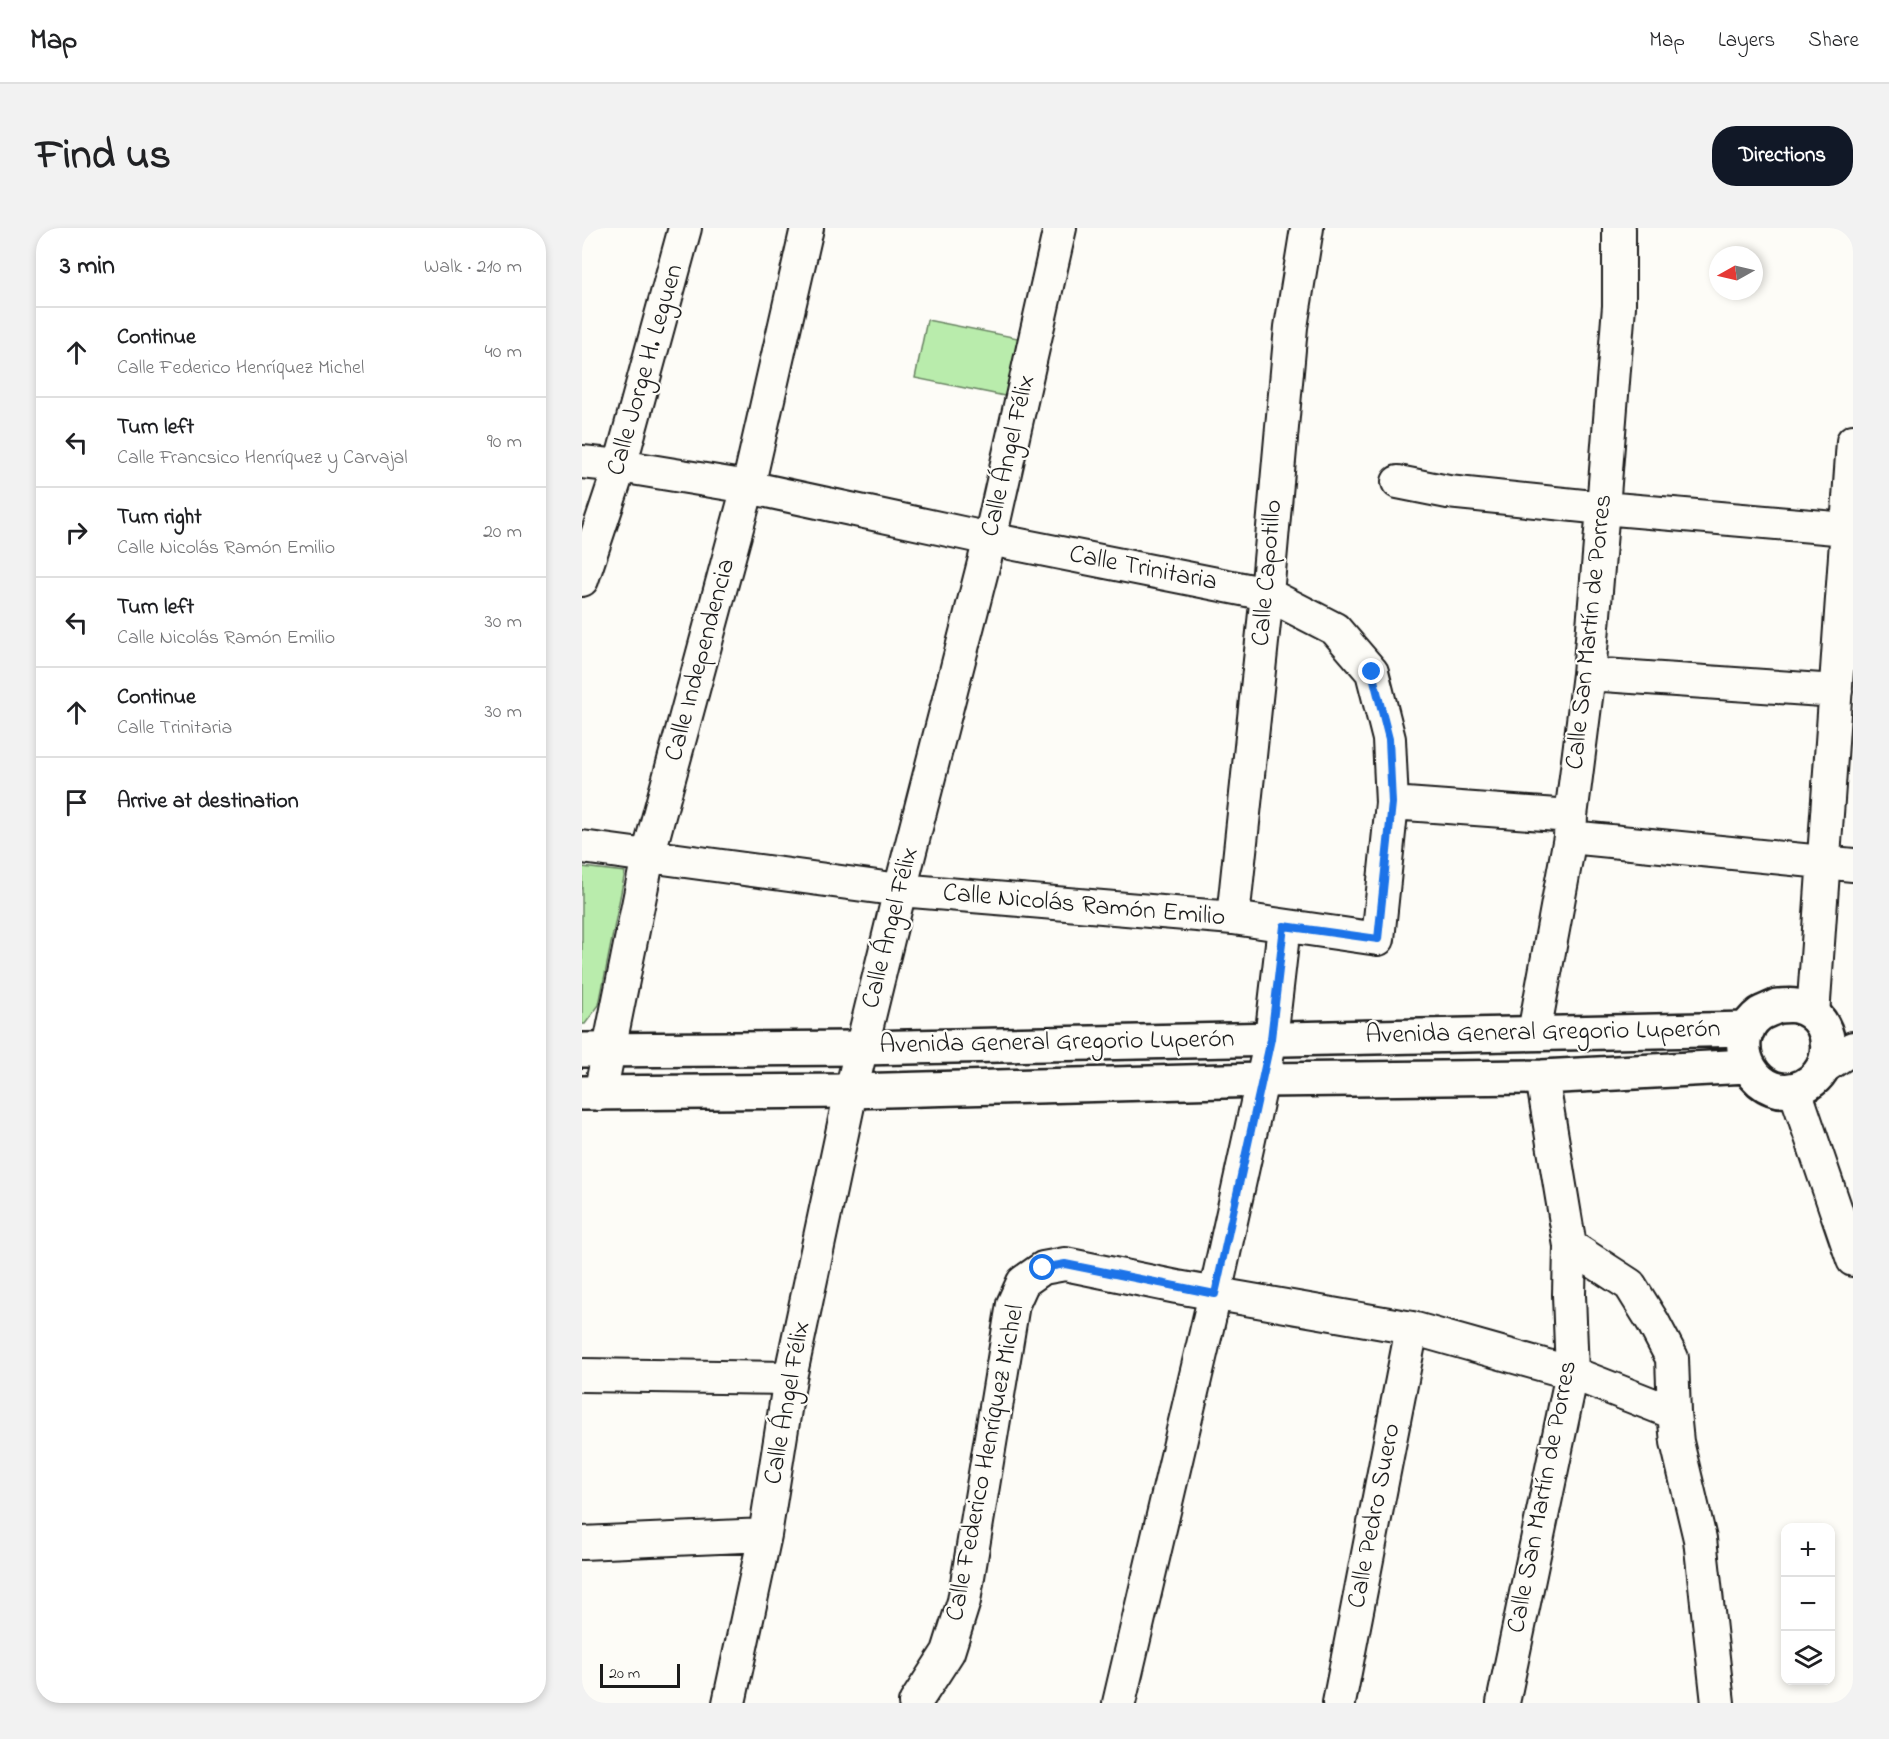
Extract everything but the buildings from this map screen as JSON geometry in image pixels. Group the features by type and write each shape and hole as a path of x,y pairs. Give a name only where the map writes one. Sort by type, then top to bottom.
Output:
{"main road":[{"path":"1777,1006 1796,1006 1830,1024 1829,1049 1824,1067 1812,1082 1795,1090 1776,1090 1759,1081 1747,1066 1743,1047 1748,1029 1760,1014 1777,1006"},
{"name":"Avenida General Gregorio Luperón","path":"596,1050 861,1047 1748,1029"},
{"name":"Avenida General Gregorio Luperón","path":"591,1094 851,1091 1262,1080 1542,1077 1747,1066"}],"street":[{"name":"Calle Jorge H. Leguen","path":"582,580 620,466 685,228"},
{"name":"Calle Independencia","path":"591,1094 596,1050 748,487 807,228"},
{"name":"Calle Ángel Félix","path":"729,1703 765,1535 790,1378 851,1091 990,539 1060,228"},
{"name":"Calle Capotillo","path":"1233,918 1267,594 1291,327 1307,228"},
{"name":"Calle San Martín de Porres","path":"1534,1034 1571,826 1589,674 1619,306 1619,228"},
{"path":"1830,1024 1839,864 1836,691 1853,441"},
{"name":"Calle Trinitaria","path":"582,462 748,487 990,539 1267,594 1335,629 1372,672 1389,739 1392,803"},
{"path":"1398,482 1448,492 1847,529"},
{"path":"1589,674 1836,691"},
{"path":"1392,803 1839,864"},
{"name":"Calle Nicolás Ramón Emilio","path":"582,847 900,890 1233,918 1378,939 1392,803"},
{"path":"1119,1703 1215,1294 1271,1039 1284,926"},
{"path":"1824,1067 1853,1048"},
{"name":"Calle San Martín de Porres","path":"1503,1703 1572,1373 1570,1246 1542,1077"},
{"path":"1795,1090 1853,1260"},
{"path":"1570,1246 1630,1285 1672,1358 1677,1442 1700,1539 1718,1703"},
{"name":"Calle Federico Henríquez Michel","path":"915,1703 948,1652 964,1601 1013,1304 1023,1282 1043,1268 1065,1264 1215,1294 1412,1328 1572,1373 1674,1413"},
{"name":"Calle Pedro Suero","path":"1339,1703 1412,1328"},
{"path":"582,1375 790,1378"},
{"path":"582,1543 765,1535"}],"green space":[{"path":"927,320 1027,340 1015,398 915,378"},
{"path":"582,867 625,872 599,1005 585,1024 582,1024"}],"route":[{"path":"1043,1268 1065,1264 1215,1294 1271,1039 1284,926 1378,939 1392,803 1389,739 1372,672"}]}
